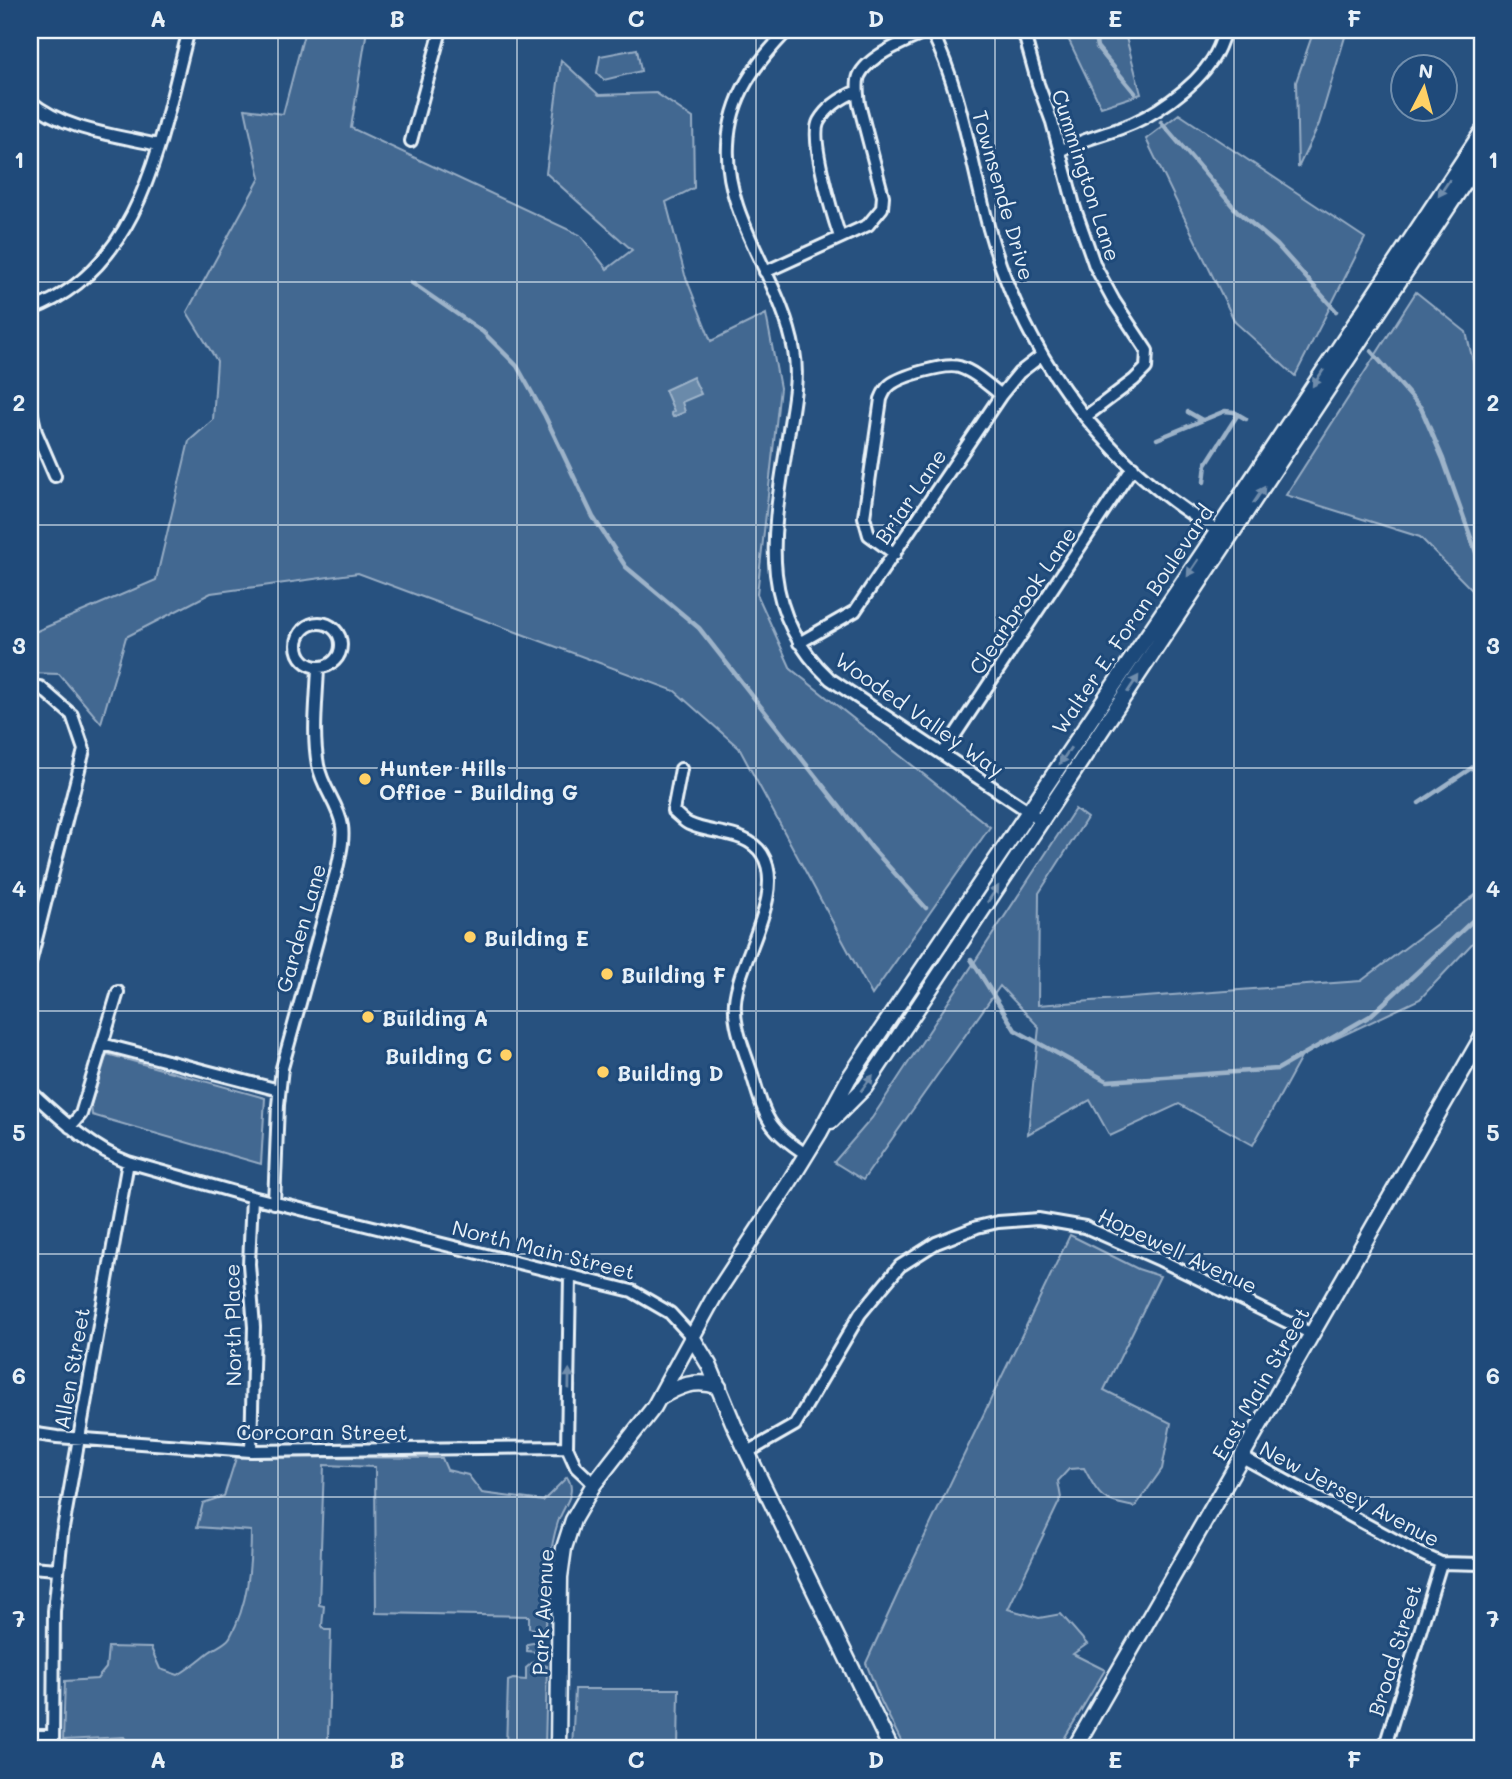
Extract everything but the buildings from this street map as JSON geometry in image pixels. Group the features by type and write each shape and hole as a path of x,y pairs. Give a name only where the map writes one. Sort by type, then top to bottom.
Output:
{"street":[{"path":"30,310 60,296 81,281 115,245 140,202 189,30"},
{"path":"411,141 441,30"},
{"name":"Wooded Valley Way","path":"788,30 761,57 744,84 733,113 728,143 729,173 736,202 789,328 796,363 795,393 774,559 783,610 799,643 830,678 1042,821"},
{"path":"765,272 869,225 883,208 883,196 857,91 859,76 870,62 931,30"},
{"name":"Townsende Drive","path":"931,30 956,94 997,256 1021,317 1041,356 1085,416 1133,467 1167,496 1224,535"},
{"name":"Cummington Lane","path":"1023,30 1075,209 1095,267 1147,351 1146,368 1085,416"},
{"path":"1060,151 1085,139 1123,127 1167,103 1206,68 1225,30"},
{"path":"839,237 816,144 818,122 835,104 857,91"},
{"path":"30,101 52,116 70,123 158,145"},
{"name":"Walter E. Foran Boulevard","path":"820,1132 865,1087 1042,821 1482,132"},
{"name":"Walter E. Foran Boulevard","path":"692,1337 713,1297 820,1132 849,1078 1027,811 1224,535 1482,156"},
{"name":"Briar Lane","path":"799,643 855,611 1001,395 1019,373 1041,356"},
{"path":"895,554 869,535 864,517 884,392 897,382 952,365 972,373 1001,395"},
{"path":"30,406 36,432 55,476"},
{"name":"Clearbrook Lane","path":"943,753 1133,467"},
{"path":"319,623 332,627 340,638 341,645 340,652 332,662 318,667 304,661 297,648 297,640 305,628 319,623"},
{"name":"Garden Lane","path":"274,1203 279,1090 285,1055 339,860 343,836 342,824 322,782 318,767 318,667"},
{"path":"30,687 40,687 72,715 84,750 30,963"},
{"path":"681,769 673,811 688,824 743,838 761,853 769,872 768,891 736,992 735,1014 763,1112 777,1133 806,1154"},
{"path":"70,1127 81,1114 118,992"},
{"name":"East Main Street","path":"1074,1749 1482,1039"},
{"path":"102,1044 279,1090"},
{"name":"North Main Street","path":"30,1091 70,1127 111,1156 128,1162 274,1203 632,1292 670,1313 692,1337 709,1365 891,1749"},
{"name":"Allen Street","path":"53,1749 54,1611 58,1569 78,1439 128,1162"},
{"name":"North Place","path":"251,1451 254,1327 249,1264 252,1197"},
{"name":"Hopewell Avenue","path":"748,1452 795,1425 860,1314 901,1266 936,1243 998,1222 1038,1219 1085,1227 1160,1260 1312,1334"},
{"path":"570,1277 567,1447 576,1467 594,1484"},
{"name":"Park Avenue","path":"558,1749 562,1558 573,1520 594,1484 641,1426 692,1337"},
{"path":"658,1399 690,1383 704,1382 719,1387"},
{"name":"Corcoran Street","path":"30,1433 251,1451 567,1447"},
{"name":"New Jersey Avenue","path":"1242,1457 1400,1544 1441,1563 1482,1564"},
{"name":"Broad Street","path":"1384,1749 1441,1563"},
{"path":"30,1567 58,1569"},
{"path":"30,1736 53,1736"}],"shaded area":[{"path":"305,30 367,30 351,128 580,235 607,269 632,250 546,173 561,60 599,95 656,93 693,118 694,188 666,202 685,275 711,341 766,314 780,388 757,594 791,669 990,827 872,995 739,748 675,691 358,573 211,593 126,637 101,723 59,674 30,673 30,634 156,580 189,441 213,420 217,361 187,312 260,178 245,109 283,114"},
{"path":"1064,30 1124,30 1141,94 1101,107"},
{"path":"1314,30 1347,30 1319,124 1298,168 1296,82"},
{"path":"637,49 641,71 604,80 597,73 600,56"},
{"path":"1179,114 1365,238 1295,376 1235,322 1146,139"},
{"path":"1416,292 1466,332 1482,398 1482,608 1472,590 1420,537 1286,495"},
{"path":"693,377 701,394 682,402 685,412 673,417 671,413 674,411 665,390"},
{"path":"1075,809 1087,818 1039,893 1038,1005 1361,981 1482,890 1482,933 1420,999 1303,1054 1253,1145 1179,1104 1110,1136 1090,1100 1028,1134 1039,1027 1000,986 863,1180 834,1162 872,1118"},
{"path":"107,1054 265,1098 261,1164 92,1115 91,1105"},
{"path":"1070,1235 1138,1269 1160,1276 1104,1390 1171,1423 1162,1469 1135,1507 1108,1500 1098,1492 1084,1468 1069,1469 1058,1481 1061,1498 1008,1609 1039,1618 1061,1614 1087,1644 1073,1654 1105,1670 1058,1749 905,1749 866,1663"},
{"path":"236,1458 442,1458 447,1470 468,1475 482,1493 543,1501 567,1477 571,1489 558,1522 552,1548 546,1627 540,1630 529,1628 529,1616 376,1613 375,1467 324,1465 319,1605 324,1606 322,1626 325,1630 331,1630 328,1738 338,1749 132,1749 124,1737 63,1740 65,1681 97,1679 106,1668 108,1647 151,1648 160,1669 178,1675 230,1637 241,1612 247,1585 251,1531 197,1527 203,1503 224,1496"},
{"path":"546,1643 548,1646 545,1653 527,1651 527,1644"},
{"path":"533,1662 547,1666 545,1749 506,1749 508,1681 526,1680 526,1668"},
{"path":"575,1689 679,1689 678,1749 572,1749"}],"waterway":[{"path":"1094,30 1097,47 1135,93"},
{"path":"1161,122 1237,211 1277,245 1336,311"},
{"path":"412,283 483,332 517,366 545,416 593,517 626,567 699,628 872,848 926,908"},
{"path":"1371,351 1421,408 1443,459 1482,569"},
{"path":"1157,439 1225,411 1234,412 1246,419"},
{"path":"1188,412 1202,420"},
{"path":"1204,482 1206,464 1238,414"},
{"path":"1419,803 1482,761"},
{"path":"971,959 1015,1030 1107,1081 1278,1069 1370,1016 1482,912"}],"place":[{"name":"Hunter Hills Office - Building G","path":"365,779"},
{"name":"Building E","path":"470,937"},
{"name":"Building F","path":"607,974"},
{"name":"Building A","path":"368,1017"},
{"name":"Building C","path":"506,1055"},
{"name":"Building D","path":"603,1072"}]}
